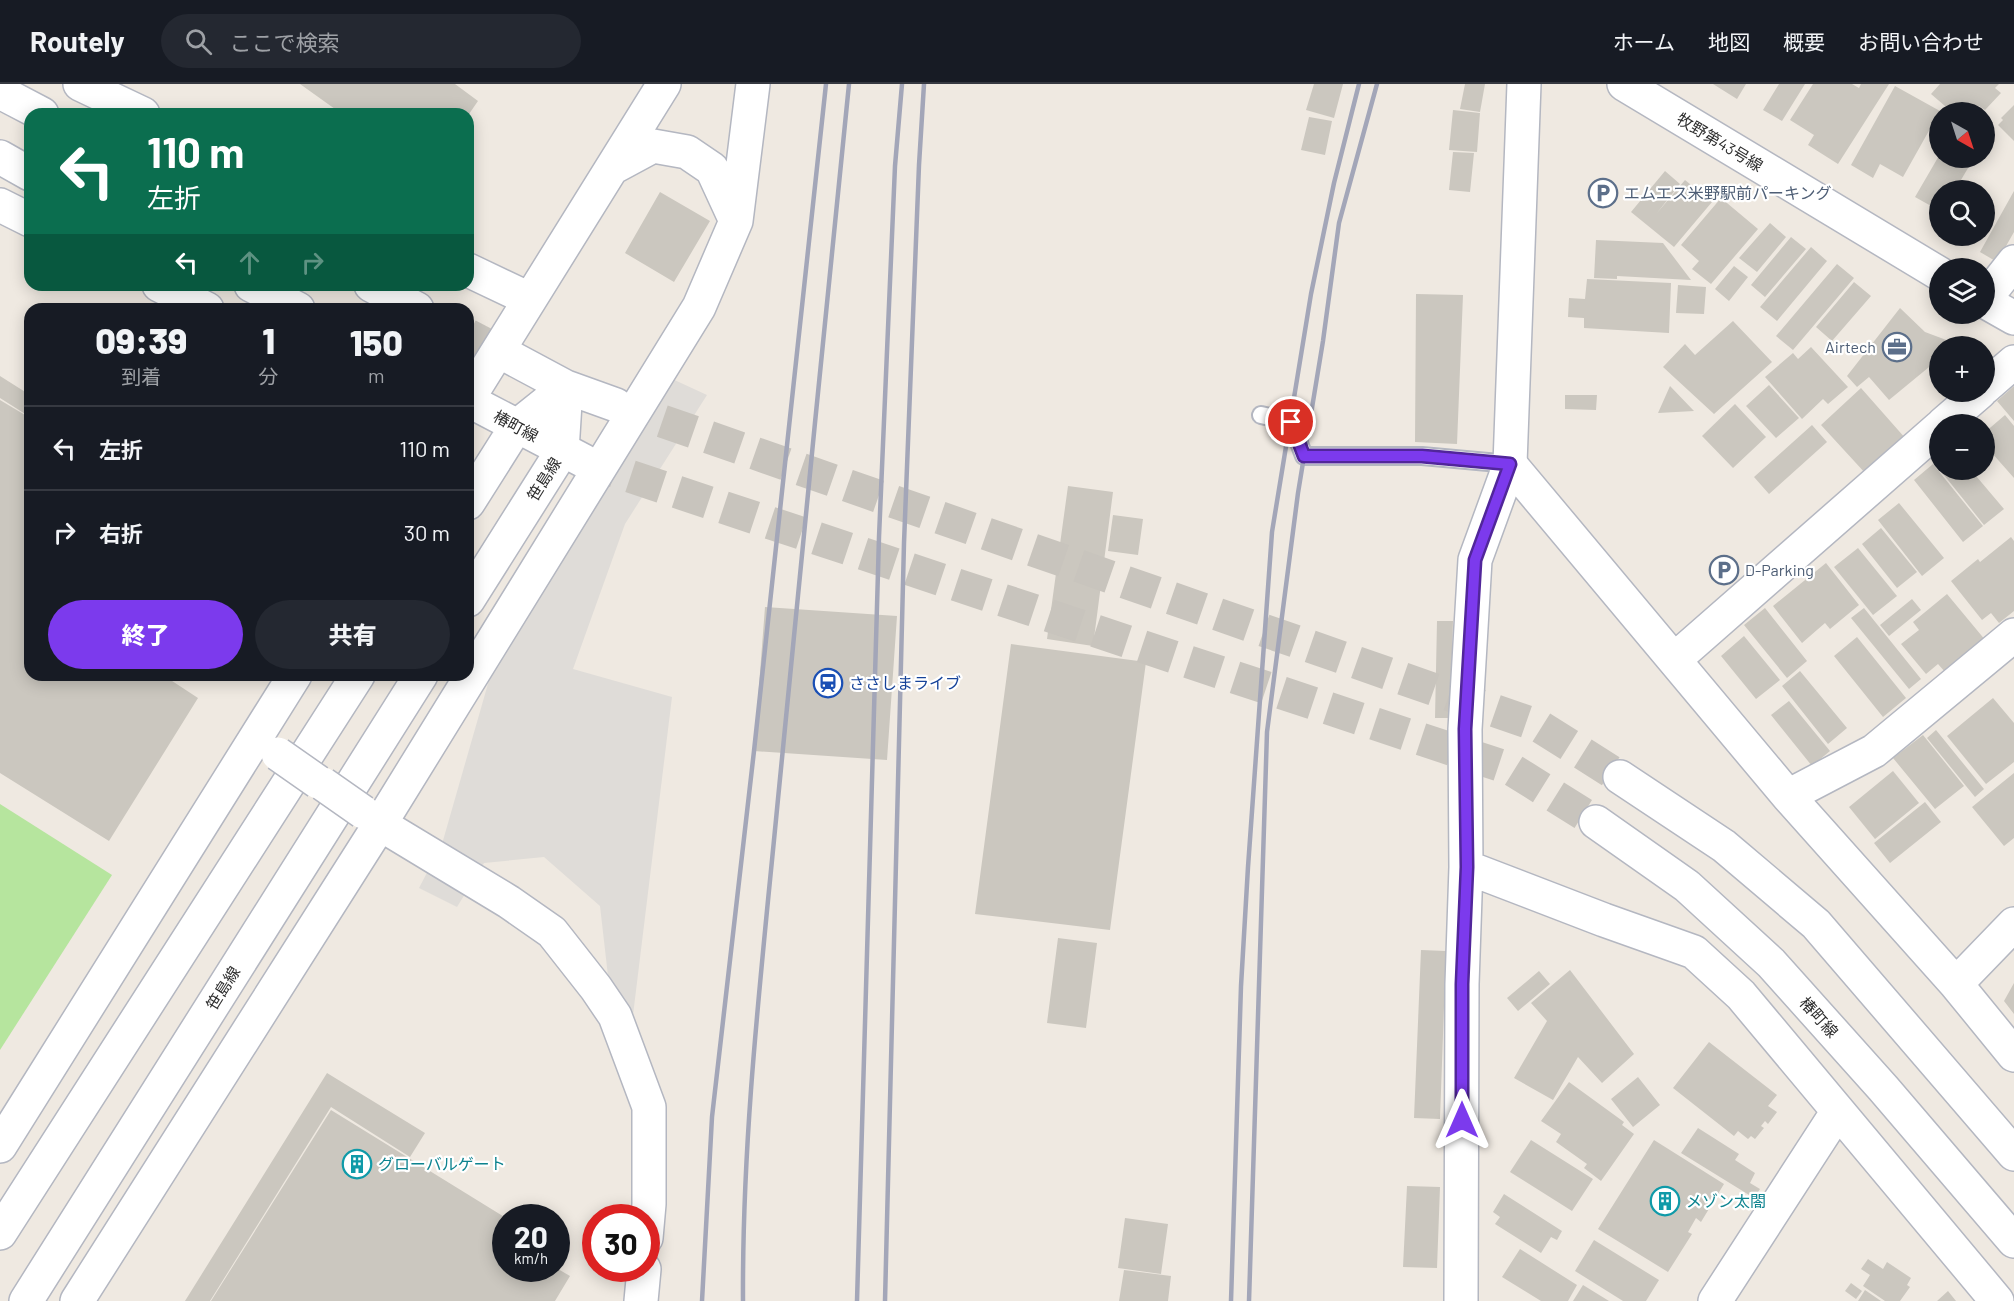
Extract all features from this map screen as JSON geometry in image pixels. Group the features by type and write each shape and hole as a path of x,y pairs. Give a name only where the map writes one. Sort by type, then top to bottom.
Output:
{"street":[{"path":"80,84 130,108"},
{"path":"474,403 529,299 664,84"},
{"path":"474,659 699,307 736,221 753,84"},
{"path":"1461,1301 1462,984 1467,867 1465,729 1475,560 1510,464 1524,84"},
{"name":"牧野第43号線","path":"1624,84 1929,267"},
{"path":"0,92 31,108"},
{"path":"612,168 653,146 687,152 712,169 736,221"},
{"path":"0,157 24,171"},
{"path":"0,205 24,217"},
{"path":"1995,287 2014,262"},
{"path":"474,273 529,299"},
{"path":"171,291 195,303"},
{"path":"262,291 286,303"},
{"path":"382,291 406,303"},
{"path":"1995,307 2014,318"},
{"path":"510,357 566,387 616,405"},
{"path":"1995,378 2014,362"},
{"path":"474,494 516,427 566,387"},
{"name":"笹島線","path":"474,592 573,456 566,387"},
{"path":"1955,414 1969,402"},
{"name":"椿町線","path":"474,403 573,456"},
{"path":"1674,660 1929,437"},
{"path":"1510,464 1788,796 1956,984 2014,1054"},
{"path":"1788,796 1874,751 2014,635"},
{"path":"0,1146 267,746 293,681"},
{"path":"0,1233 354,681"},
{"name":"笹島線","path":"26,1301 417,681"},
{"path":"77,1301 372,818 460,681"},
{"path":"267,746 372,818 509,902 552,932 615,1016 649,1107 650,1204"},
{"path":"1620,777 1724,846 1816,924 2014,1154"},
{"name":"椿町線","path":"1596,822 1687,886 1771,963 2014,1241"},
{"path":"1467,867 1694,952 1741,995 1997,1301"},
{"path":"1956,984 2014,924"},
{"path":"1715,1301 1838,1111"},
{"path":"641,1301 643,1282"}],"lane":[{"path":"1261,414 1291,422 1304,456 1422,456 1510,464"}],"green space":[{"path":"0,804 112,875 0,1050"}],"shaded area":[{"path":"668,377 707,395 625,524 573,669 672,697 633,1015 608,976 600,906 544,857 484,863 457,907 419,888 442,844 506,621"}],"building":[{"path":"300,84 455,84 478,101 473,108 334,108"},
{"path":"1314,84 1343,84 1334,118 1306,110"},
{"path":"1465,84 1485,84 1480,112 1460,109"},
{"path":"1713,84 1746,84 1737,99"},
{"path":"1779,84 1805,84 1782,121 1763,110"},
{"path":"1813,84 1852,84 1859,88 1861,84 1889,84 1838,164 1808,145 1814,135 1790,120"},
{"path":"1940,84 1999,84 1995,88 2001,93 1993,102 1940,102 1931,94"},
{"path":"1895,86 1929,105 1929,131 1903,177 1880,164 1873,178 1851,165"},
{"path":"2014,105 2014,141 1998,125 2003,120 2001,118"},
{"path":"1453,110 1480,113 1477,152 1449,150"},
{"path":"1309,117 1332,121 1325,155 1301,150"},
{"path":"1453,152 1474,153 1470,192 1449,190"},
{"path":"1932,168 1968,168 1961,180 1929,180 1929,205 1915,197"},
{"path":"1665,171 1680,184 1657,213 1685,180 1712,202 1674,247 1631,212"},
{"path":"2014,191 2014,232 1997,262 1995,258 1980,252 1983,246 1995,246 1995,225"},
{"path":"660,192 710,221 674,282 625,253"},
{"path":"1721,198 1758,229 1711,284 1692,269 1699,261 1681,245"},
{"path":"1770,223 1786,237 1757,272 1739,258"},
{"path":"1791,237 1806,249 1765,297 1751,285"},
{"path":"1596,240 1663,243 1691,280 1617,276 1617,279 1594,278"},
{"path":"1811,247 1827,261 1777,321 1760,307"},
{"path":"1837,264 1854,278 1793,350 1776,336"},
{"path":"1734,266 1748,277 1729,301 1715,289"},
{"path":"1587,279 1671,283 1669,333 1584,328 1584,318 1568,317 1569,298 1585,299"},
{"path":"1854,282 1871,296 1832,341 1816,327"},
{"path":"1678,285 1706,287 1704,314 1676,313"},
{"path":"1416,294 1463,295 1457,444 1415,442"},
{"path":"1900,308 1925,332 1936,336 1929,336 1929,367 1889,400 1869,377 1857,387 1847,376"},
{"path":"1733,321 1772,362 1714,414 1663,367 1685,344 1695,355"},
{"path":"1811,347 1848,387 1828,404 1823,399 1802,419 1765,377 1793,353 1798,359"},
{"path":"0,376 24,391 24,413 0,398"},
{"path":"1769,385 1799,418 1776,438 1746,406"},
{"path":"1670,386 1694,411 1658,413"},
{"path":"2014,386 2014,421 1997,401"},
{"path":"1861,388 1906,439 1866,474 1821,425"},
{"path":"1565,395 1597,395 1596,410 1565,409"},
{"path":"0,400 24,414 24,681 172,681 198,698 109,841 0,773"},
{"path":"1735,404 1766,437 1733,468 1702,436"},
{"path":"2005,415 2014,426 2014,478 1995,456 1995,424"},
{"path":"1812,425 1827,442 1769,494 1754,477"},
{"path":"1929,467 1929,480 1946,480 1983,526 1963,542 1914,480"},
{"path":"1948,480 1979,480 2004,509 1984,525"},
{"path":"1068,486 1113,492 1093,646 1047,639"},
{"path":"1899,503 1944,558 1922,576 1878,520"},
{"path":"1113,515 1143,519 1138,555 1108,551"},
{"path":"1881,528 1917,572 1897,588 1862,544"},
{"path":"2011,537 2014,541 2014,611 1999,623 1991,613 1982,620 1951,581 1978,559 1980,562"},
{"path":"1858,548 1897,596 1873,615 1834,567"},
{"path":"1826,563 1859,605 1830,629 1825,623 1802,643 1773,606"},
{"path":"1947,594 1986,641 1946,673 1938,664 1926,674 1901,644 1919,630 1913,622"},
{"path":"1912,599 1921,610 1889,636 1880,625"},
{"path":"765,607 897,616 887,760 754,751"},
{"path":"1765,608 1807,661 1787,678 1744,625"},
{"path":"1864,608 1921,679 1909,689 1851,618"},
{"path":"1437,621 1453,621 1450,718 1435,718"},
{"path":"1744,636 1780,680 1756,699 1721,656"},
{"path":"1857,637 1906,698 1883,717 1834,656"},
{"path":"1011,644 1146,662 1110,930 975,914"},
{"path":"1800,671 1847,728 1828,744 1782,686"},
{"path":"1993,698 2014,723 2014,762 1986,784 1947,736"},
{"path":"1789,701 1830,751 1812,766 1771,715"},
{"path":"1936,730 1984,789 1975,797 1927,738"},
{"path":"1923,735 1964,786 1935,809 1893,758"},
{"path":"1893,771 1919,803 1875,839 1849,807"},
{"path":"2014,773 2014,838 2004,846 1972,807"},
{"path":"1925,802 1941,822 1890,863 1874,843"},
{"path":"1058,938 1097,943 1086,1028 1047,1023"},
{"path":"1421,950 1446,951 1440,1119 1414,1118"},
{"path":"1570,970 1634,1054 1602,1083 1578,1057 1553,1100 1514,1078 1547,1021 1531,1003"},
{"path":"1539,971 1550,984 1518,1011 1507,998"},
{"path":"2014,983 2014,1014 2004,1001"},
{"path":"1709,1042 1777,1095 1768,1106 1777,1112 1768,1124 1765,1121 1761,1126 1764,1128 1755,1139 1751,1136 1748,1139 1738,1131 1734,1136 1673,1088"},
{"path":"327,1073 425,1133 410,1157 331,1107 210,1301 185,1301"},
{"path":"1638,1077 1660,1105 1633,1127 1611,1099"},
{"path":"1569,1082 1624,1122 1622,1125 1634,1134 1601,1181 1584,1168 1587,1164 1556,1142 1561,1134 1541,1121"},
{"name":"グローバルゲート","path":"331,1110 492,1209 492,1282 566,1282 555,1301 211,1301"},
{"path":"1698,1128 1739,1154 1735,1160 1755,1173 1750,1183 1760,1189 1754,1198 1681,1153"},
{"path":"1531,1140 1593,1179 1572,1211 1510,1172"},
{"name":"メゾン太閤","path":"1654,1140 1724,1184 1701,1222 1696,1218 1688,1232 1692,1234 1668,1272 1598,1229"},
{"path":"1407,1186 1440,1187 1437,1268 1403,1267"},
{"path":"1504,1194 1562,1231 1557,1240 1551,1237 1541,1253 1495,1224 1500,1217 1493,1212"},
{"path":"1125,1218 1168,1224 1161,1274 1118,1268"},
{"path":"1594,1240 1659,1280 1646,1301 1623,1301 1575,1271"},
{"path":"1520,1249 1577,1285 1568,1301 1541,1301 1502,1277"},
{"path":"1868,1259 1883,1269 1887,1262 1911,1278 1907,1285 1910,1287 1900,1301 1885,1301 1863,1286 1870,1275 1861,1269"},
{"path":"1124,1270 1171,1276 1168,1301 1119,1301"},
{"path":"1851,1283 1862,1291 1856,1299 1845,1291"},
{"path":"1583,1285 1609,1301 1573,1301"},
{"path":"1865,1290 1881,1301 1858,1301"},
{"path":"1948,1291 1956,1301 1937,1301"}],"tunnel":[{"path":"474,338 510,357"},
{"path":"616,405 1539,726 1620,777"},
{"path":"584,461 1511,769 1596,822"}],"railway":[{"path":"702,1301 712,1117 826,84"},
{"path":"743,1301 746,1175 754,1050 849,84"},
{"path":"857,1301 879,537 895,166 902,84"},
{"path":"885,1301 904,543 924,84"},
{"path":"1231,1301 1241,986 1272,532 1311,294 1334,183 1359,84"},
{"path":"1249,1301 1267,732 1298,493 1323,341 1339,223 1377,84"}],"place":[{"name":"エムエス米野駅前パーキング","path":"1603,193"},
{"name":"Airtech","path":"1897,347"},
{"name":"D-Parking","path":"1724,570"},
{"name":"ささしまライブ","path":"828,683"},
{"name":"グローバルゲート","path":"357,1164"},
{"name":"メゾン太閤","path":"1665,1201"}],"route":[{"path":"1291,422 1304,456 1422,456 1510,464 1475,560 1465,729 1467,867 1462,984 1462,1120"}]}
